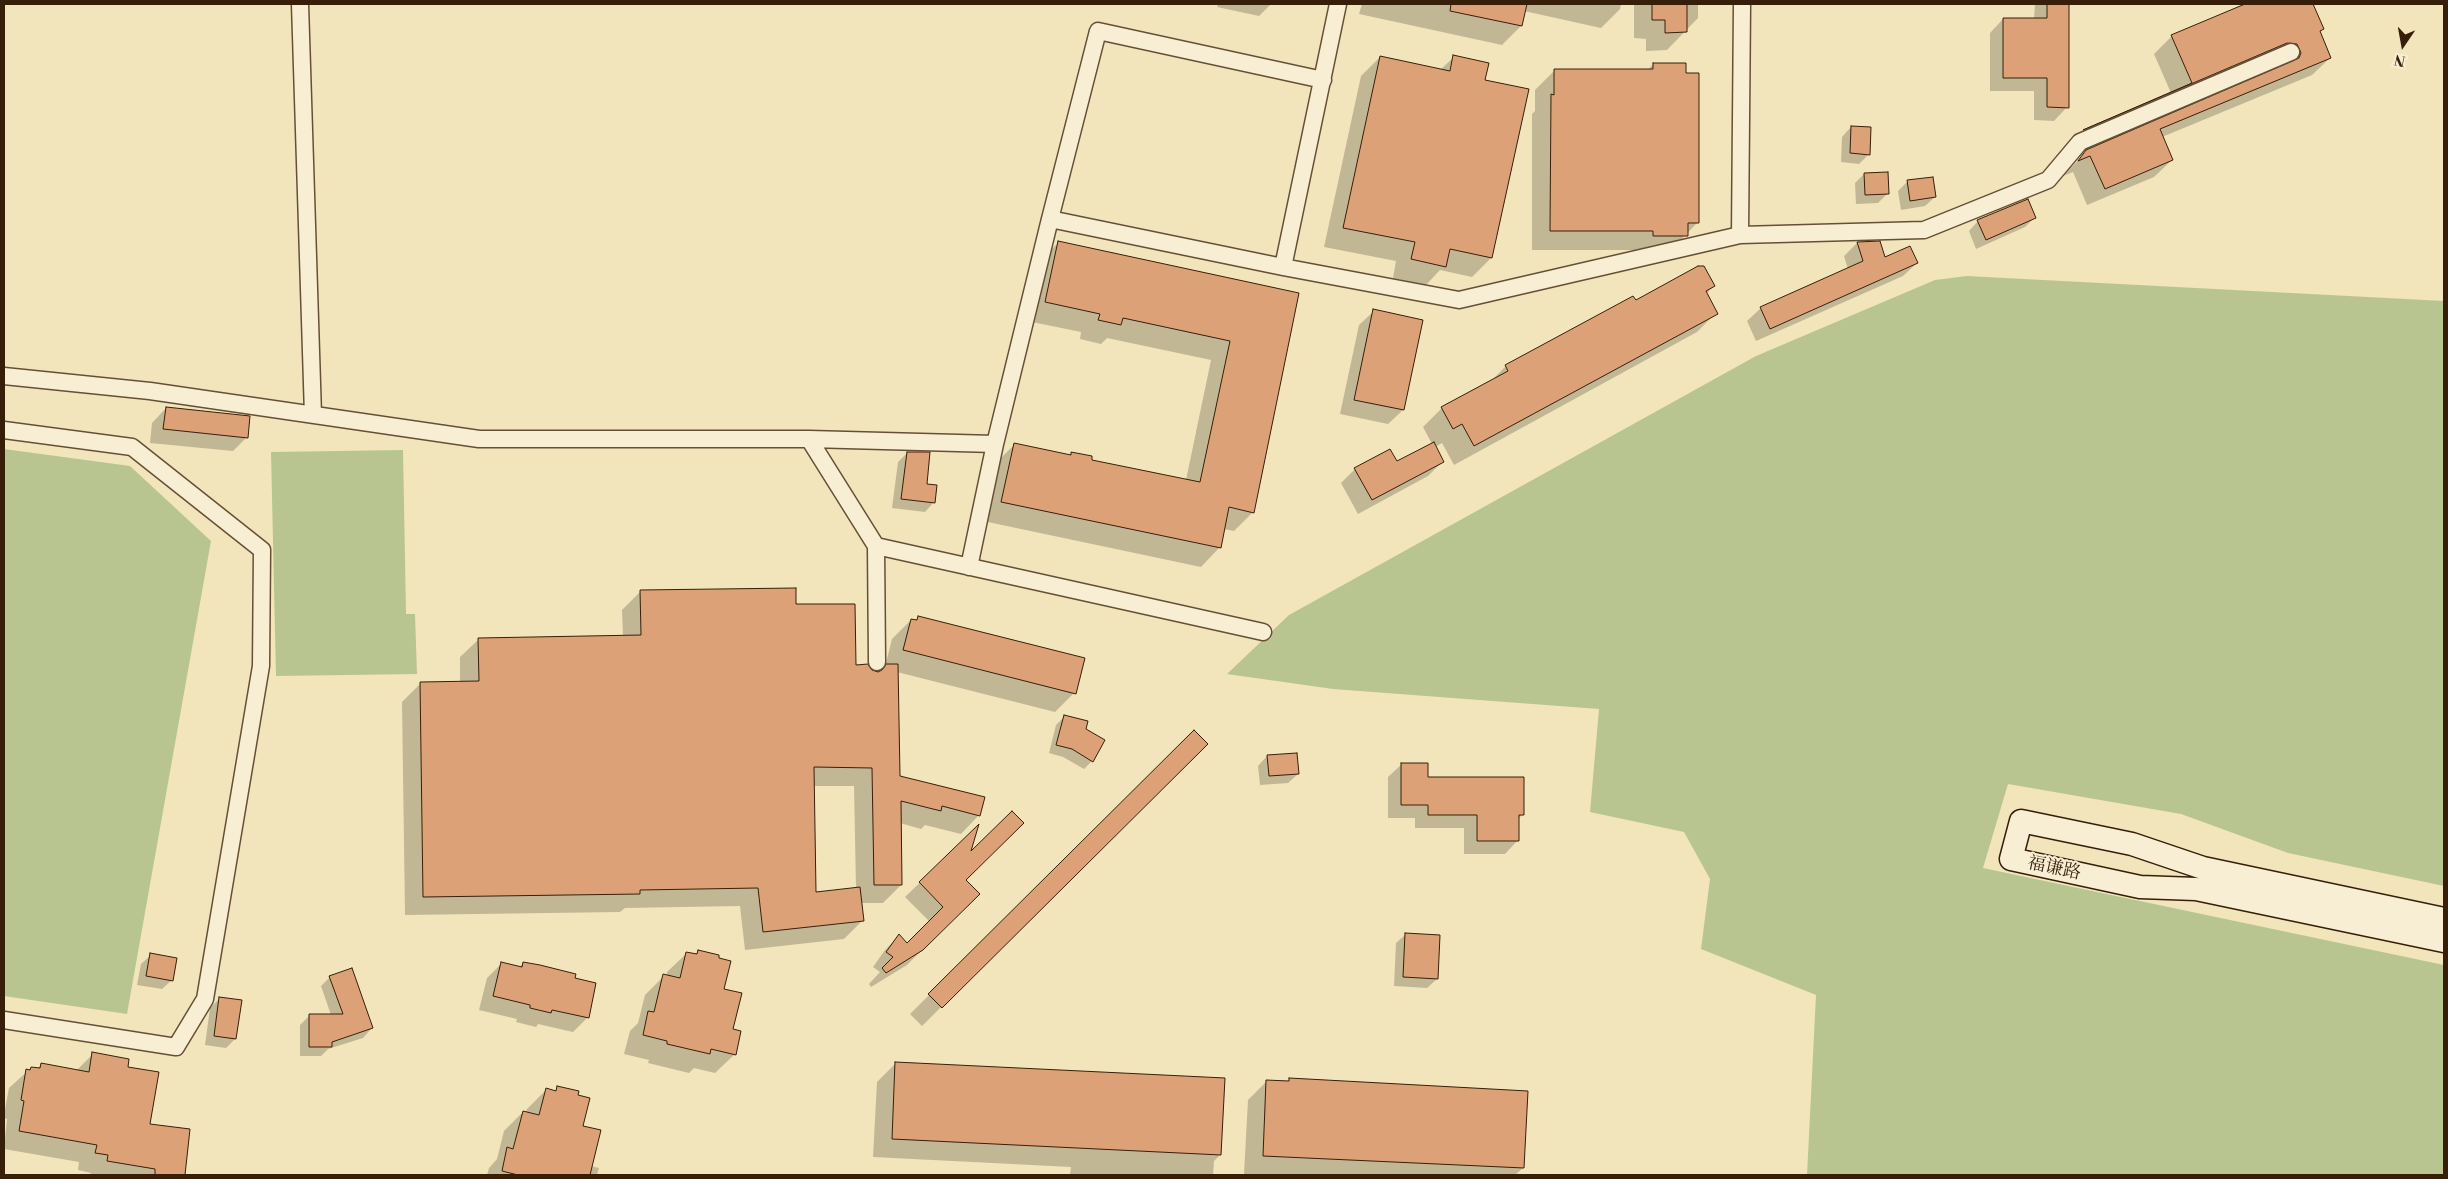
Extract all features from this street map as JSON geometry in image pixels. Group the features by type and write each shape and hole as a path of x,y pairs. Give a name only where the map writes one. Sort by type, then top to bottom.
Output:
{"street":[{"path":"300,4 313,415"},
{"path":"1283,267 1338,4"},
{"path":"1740,236 1742,4"},
{"path":"969,566 995,444 1098,31 1323,80"},
{"path":"1050,219 1283,267 1458,300 1740,236 1924,230 2048,180 2080,142 2291,52"},
{"path":"4,376 150,391 479,439 809,439 995,444"},
{"path":"4,430 132,447 262,550 261,666 205,1000 176,1047 4,1020"},
{"path":"809,439 876,546 877,662"},
{"path":"876,546 1263,632"},
{"name":"福谦路","path":"2444,919 2203,868 2132,844 2021,821 2011,859 2140,887 2196,889 2444,941"}],"green space":[{"path":"1967,276 2444,301 2444,886 2288,853 2181,814 2008,784 1983,868 2444,965 2444,1175 1807,1175 1816,995 1701,949 1710,879 1684,832 1590,812 1599,709 1333,689 1227,674 1289,615 1756,356 1935,280"},
{"path":"4,449 130,466 211,541 127,1014 4,996"},
{"path":"403,450 406,614 415,614 417,674 276,676 271,452"}],"building":[{"path":"1451,4 1527,4 1522,26 1450,11"},
{"path":"1652,4 1687,4 1687,32 1665,33 1665,20 1652,20"},
{"path":"2047,4 2069,4 2069,108 2047,107 2047,78 2003,78 2003,18 2047,18"},
{"path":"2245,4 2313,4 2324,29 2320,31 2331,58 2160,129 2173,160 2105,189 2090,156 2078,161 2086,150 2299,58 2301,53 2297,44 2287,43 2083,130 2192,83 2171,35"},
{"path":"1453,55 1489,63 1485,80 1529,89 1492,258 1450,249 1446,267 1411,259 1415,242 1343,228 1380,56 1450,71"},
{"path":"1653,63 1686,63 1686,73 1699,73 1699,223 1688,223 1688,236 1653,236 1653,231 1550,231 1551,94 1554,95 1554,69 1653,69"},
{"path":"1851,126 1871,127 1870,155 1850,153"},
{"path":"1888,172 1889,194 1865,195 1864,173"},
{"path":"1933,177 1936,197 1910,201 1907,180"},
{"path":"2028,199 2036,218 1986,240 1977,220"},
{"path":"1058,241 1299,293 1254,513 1229,507 1221,548 1001,502 1014,443 1071,455 1071,452 1092,456 1092,460 1200,482 1230,341 1123,318 1121,325 1098,320 1100,314 1045,302"},
{"path":"1880,241 1885,257 1910,246 1918,263 1770,329 1760,307 1863,261 1857,242"},
{"path":"1698,266 1704,266 1715,286 1706,291 1718,314 1474,446 1462,424 1453,429 1441,407 1508,371 1505,365 1633,296 1636,300"},
{"path":"1373,309 1423,320 1404,410 1354,400"},
{"path":"166,407 250,416 248,438 163,429"},
{"path":"1434,442 1444,462 1372,500 1354,468 1390,449 1397,461"},
{"path":"907,452 930,452 927,484 937,485 935,503 901,499"},
{"path":"796,588 796,604 855,604 856,665 868,664 872,670 878,672 886,664 898,664 900,776 985,797 980,816 942,806 941,811 901,801 902,885 874,885 872,768 814,767 816,892 860,887 864,921 763,932 758,888 640,890 640,894 423,897 420,682 479,681 478,638 641,635 640,590"},
{"path":"918,616 1085,658 1076,694 903,650 911,619 917,620"},
{"path":"1064,715 1088,721 1086,729 1105,740 1093,762 1072,749 1056,745"},
{"path":"1194,730 1208,744 942,1008 928,994"},
{"path":"1297,753 1299,774 1269,776 1267,755"},
{"path":"1401,763 1428,763 1428,777 1524,777 1524,815 1519,815 1519,841 1477,841 1477,815 1428,815 1428,805 1401,805"},
{"path":"1012,811 1024,823 966,880 980,894 923,950 886,973 882,968 893,957 886,952 899,934 907,943 943,907 919,882 979,824 971,851"},
{"path":"1405,933 1440,935 1438,979 1403,977"},
{"path":"698,950 719,955 719,958 731,961 724,989 742,993 733,1029 741,1031 736,1055 711,1049 710,1054 667,1044 667,1041 643,1035 648,1011 654,1012 663,974 680,978 686,952 697,954"},
{"path":"150,953 177,958 173,981 146,976"},
{"path":"501,962 522,967 523,962 540,965 576,974 575,978 596,983 589,1018 552,1010 551,1013 530,1008 530,1005 493,996"},
{"path":"352,968 373,1028 332,1042 332,1047 309,1047 309,1014 343,1014 329,976"},
{"path":"219,997 242,1000 236,1039 214,1036"},
{"path":"92,1052 129,1059 128,1067 159,1072 150,1124 190,1129 185,1175 155,1175 155,1169 107,1161 108,1155 95,1153 97,1145 19,1131 24,1101 21,1100 26,1069 30,1070 31,1067 40,1068 41,1063 89,1072"},
{"path":"895,1062 1225,1078 1221,1155 892,1139"},
{"path":"1289,1078 1528,1091 1524,1168 1263,1156 1266,1080 1289,1081"},
{"path":"557,1086 579,1091 578,1095 590,1098 583,1126 601,1130 590,1175 518,1175 502,1171 507,1147 513,1149 523,1111 539,1115 546,1088 556,1091"}]}
